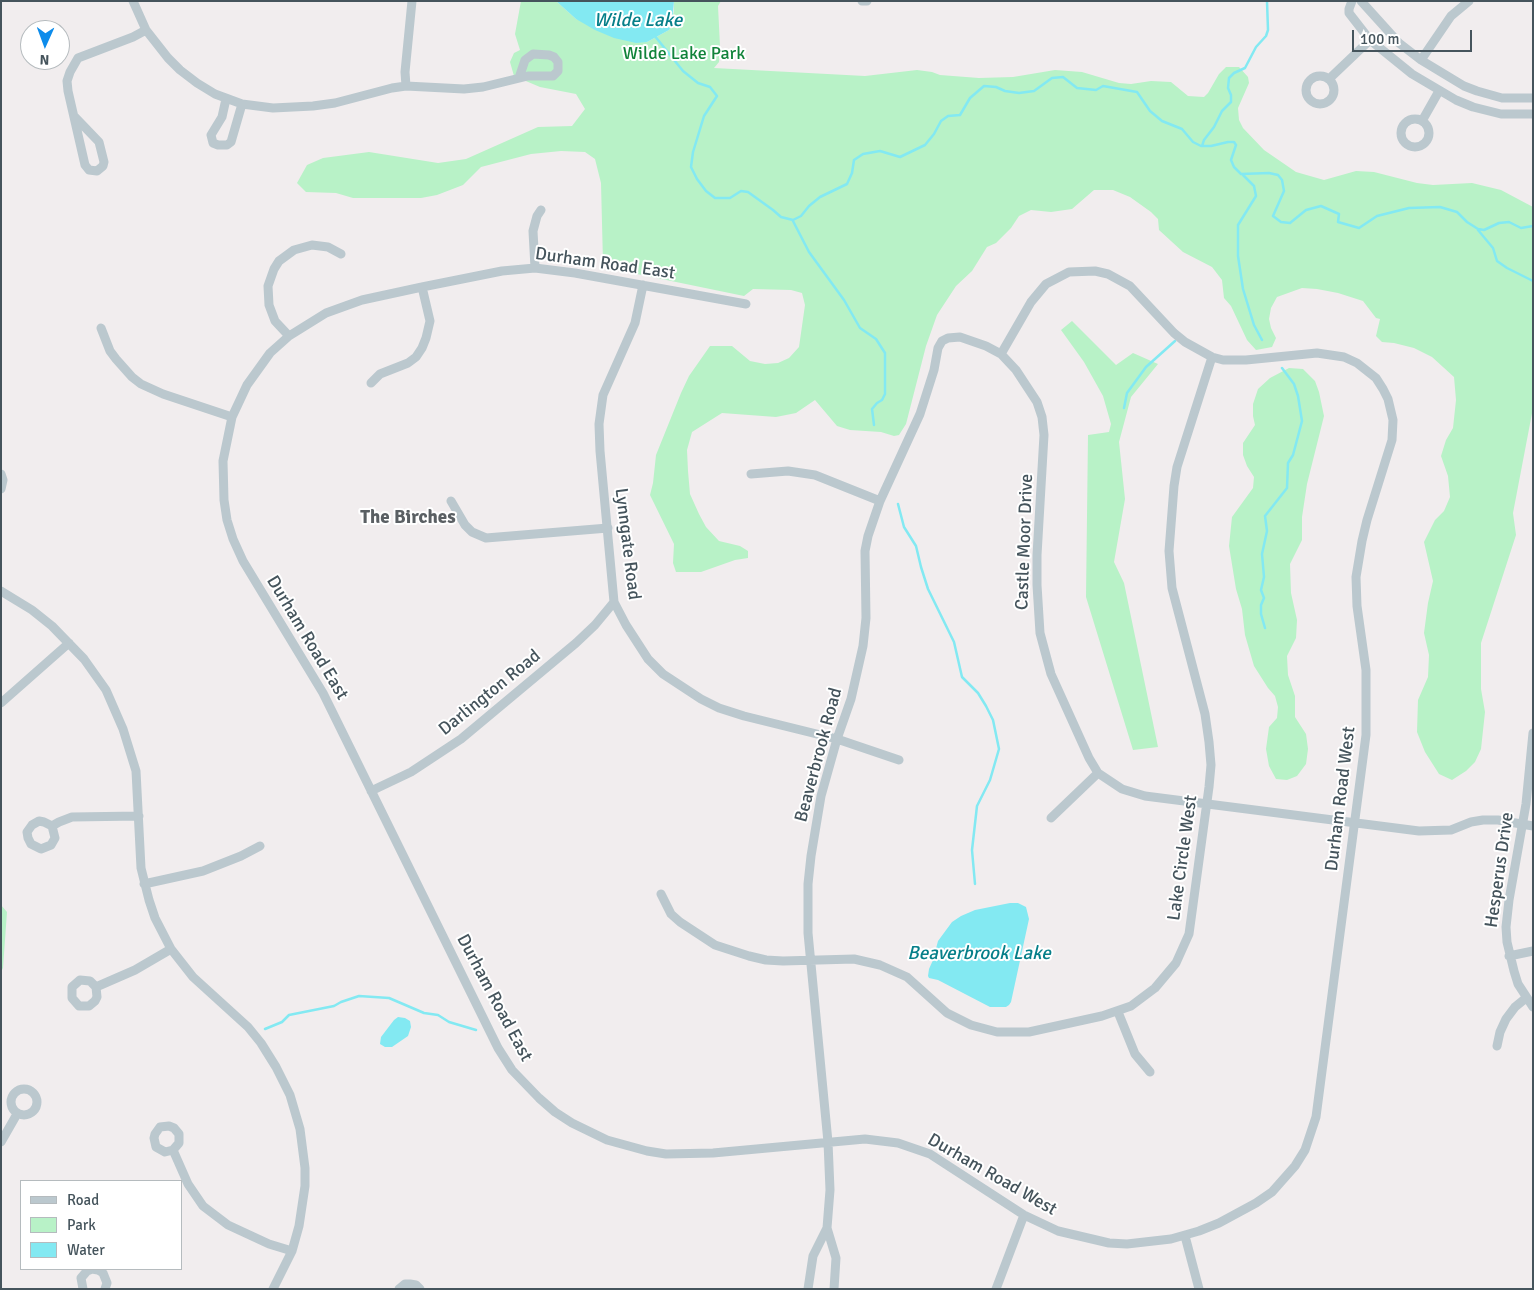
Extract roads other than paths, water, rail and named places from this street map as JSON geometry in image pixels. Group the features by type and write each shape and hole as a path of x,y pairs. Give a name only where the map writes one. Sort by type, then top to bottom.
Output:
{"street":[{"path":"133,1 146,30 180,70 206,89 226,99 242,104 273,108 312,106 335,103 406,86 464,89 483,87 520,78"},
{"path":"406,86 405,72 412,1"},
{"path":"862,1 867,1"},
{"path":"1352,1 1349,13 1370,40 1412,74 1439,91 1456,100 1487,111 1515,115 1533,114"},
{"path":"1361,1 1399,43 1421,60 1464,86 1477,92 1502,98 1533,98"},
{"path":"1421,60 1451,16 1469,1"},
{"path":"75,117 100,142 104,162 103,166 97,170 89,170 85,166 67,80 78,58 133,37 146,30"},
{"path":"1329,79 1370,40"},
{"path":"1422,121 1439,91"},
{"path":"226,99 222,117 211,135 213,143 218,145 228,145 231,142 242,104"},
{"path":"535,268 533,231 537,216 541,210"},
{"path":"289,336 276,321 269,305 268,286 279,261 294,250 312,245 328,247 341,254"},
{"name":"Durham Road East","path":"746,304 535,268 502,271 362,300 343,306 326,313 289,336 270,353 258,369 238,402 232,417 223,460 223,482 227,520 233,540 243,561 323,693 498,1048 512,1070 555,1112 572,1123 607,1140 627,1146 666,1154 713,1153 828,1142"},
{"name":"Durham Road West","path":"828,1142 865,1139 898,1143 913,1148 947,1165 1024,1215 1058,1231 1109,1243 1144,1243 1185,1236 1212,1226 1238,1214 1272,1192 1295,1166 1305,1150 1311,1135 1319,1102 1354,822 1364,758 1367,716 1366,670 1357,606 1356,577 1365,527 1392,440 1394,420 1388,399 1376,378 1357,363 1344,357 1317,353 1246,360 1223,360 1212,357 1184,342 1130,286 1108,274 1082,271 1069,272 1046,284 1032,302 1001,354"},
{"name":"Lynngate Road","path":"643,285 635,323 607,382 600,410 599,444 614,602 626,625 648,659 663,674 688,692 719,708 837,739 899,760"},
{"path":"371,383 380,374 408,363 416,357 422,348 430,321 422,287"},
{"path":"101,328 110,351 132,377 141,384 163,394 232,417"},
{"name":"Castle Moor Drive","path":"948,338 960,337 972,340 1001,354 1016,370 1037,402 1042,417 1044,435 1037,585 1040,633 1051,674 1089,758 1098,773 1116,786 1134,794 1419,831 1451,830 1471,822 1483,820 1498,820 1533,826"},
{"name":"Beaverbrook Road","path":"834,1289 836,1258 827,1228 830,1190 828,1142 810,960 807,907 810,856 821,796 837,739 851,699 863,646 866,618 866,551 872,519 920,414 934,370 938,348 942,341 948,338"},
{"name":"Lake Circle West","path":"661,894 671,914 715,945 766,960 854,959 880,965 906,978 947,1013 971,1025 996,1032 1029,1032 1118,1012 1131,1006 1155,988 1166,976 1183,949 1192,918 1210,765 1209,742 1202,700 1172,588 1169,551 1177,468 1212,357"},
{"path":"751,474 788,471 808,474 880,501"},
{"path":"1,474 3,484 1,489"},
{"path":"451,501 465,525 479,536 486,538 608,528"},
{"path":"1,591 32,610 69,643 84,659 106,690 123,729 136,771 141,868 155,918 171,949 193,977 254,1034 269,1054 290,1094 300,1129 305,1168 303,1209 292,1251 274,1289"},
{"name":"Darlington Road","path":"372,791 411,772 461,739 576,643 595,625 614,602"},
{"path":"1,703 69,643"},
{"name":"Hesperus Drive","path":"1533,733 1523,824 1506,927 1509,956 1518,984 1533,1007"},
{"path":"1051,818 1098,773"},
{"path":"52,826 72,817 139,816"},
{"path":"144,884 204,871 260,846"},
{"path":"96,987 135,970 171,949"},
{"path":"1509,956 1533,951"},
{"path":"1497,1046 1500,1032 1506,1019 1526,998"},
{"path":"1118,1012 1135,1054 1150,1072"},
{"path":"1,1142 17,1114"},
{"path":"173,1150 188,1184 203,1206 214,1216 246,1234 292,1251"},
{"path":"996,1289 1024,1215"},
{"name":"Beaverbrook Road","path":"808,1289 813,1256 827,1228"},
{"path":"1185,1236 1199,1289"},
{"path":"83,1289 82,1278 87,1271 98,1270 103,1273 107,1283 105,1289"},
{"path":"399,1289 405,1284 410,1284 416,1285 420,1289"}],"water":[{"name":"Wilde Lake","path":"556,1 674,1 672,24 669,30 647,42 636,43 614,38 595,30 576,19"},
{"name":"Beaverbrook Lake","path":"1018,903 1026,907 1029,919 1009,1005 1006,1007 990,1007 938,980 929,978 929,969 938,941 952,922 975,910"},
{"path":"398,1017 410,1021 411,1027 408,1036 392,1047 385,1047 380,1044 381,1037"}],"waterway":[{"path":"1202,146 1222,111 1231,102 1228,88 1229,78 1234,73 1245,68 1256,47 1266,36 1268,30 1267,1"},
{"path":"654,35 683,71 698,83 710,87 717,96 704,116 693,152 691,167 706,191 715,198 730,198 741,191 748,192 781,217 793,220 801,216 820,197 847,184 852,173 854,160 863,154 880,151 900,157 925,145 941,121 948,116 960,115 970,98 984,86 1019,93 1034,91 1052,78 1063,77 1077,88 1096,90 1103,86 1137,92 1150,111 1162,121 1182,129 1193,142 1201,146 1234,142 1236,145 1231,160 1234,167 1241,174 1269,173 1278,175 1282,180 1284,191 1273,216 1281,222 1290,223 1306,210 1321,206 1339,214 1338,222 1359,228 1377,216 1409,208 1440,207 1457,212 1478,229 1484,230 1499,223 1509,222 1521,228 1533,226"},
{"path":"1243,175 1254,186 1256,196 1238,225 1238,256 1243,289 1254,325 1262,340"},
{"path":"793,221 809,252 844,300 860,328 876,339 885,353 885,394 882,400 872,409 874,425"},
{"path":"1478,230 1493,248 1497,261 1533,281"},
{"path":"1124,408 1127,393 1146,367 1175,341"},
{"path":"1265,628 1261,614 1261,605 1264,598 1261,590 1264,577 1262,554 1267,531 1265,516 1287,488 1288,463 1293,455 1302,421 1294,384 1282,368"},
{"path":"898,504 904,527 916,546 928,589 954,642 962,677 978,693 986,706 993,720 999,749 990,780 977,806 972,850 975,884"},
{"path":"265,1029 282,1022 289,1015 334,1006 359,996 389,998 424,1013 438,1015 449,1022 476,1030"}],"district":[{"name":"The Birches","path":"408,518"}],"park label":[{"name":"Wilde Lake Park","path":"684,54"}]}
